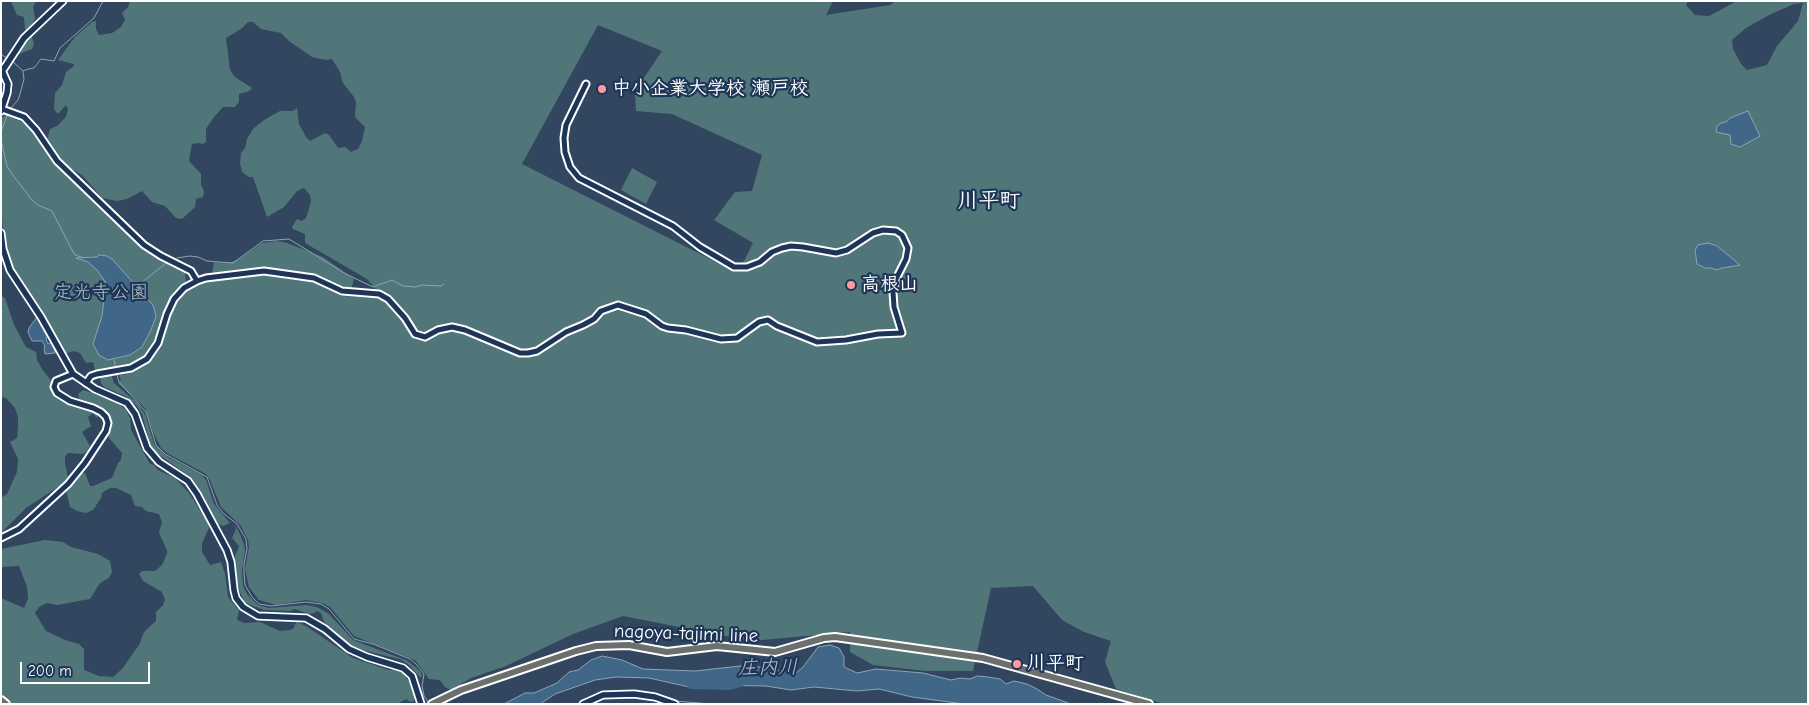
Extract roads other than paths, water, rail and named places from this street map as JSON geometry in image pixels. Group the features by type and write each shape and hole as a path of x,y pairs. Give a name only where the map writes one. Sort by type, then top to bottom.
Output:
{"main road":[{"path":"5,111 8,84 2,69 11,60 24,38 61,3"},
{"path":"1,233 3,249 10,270 41,317 73,374 86,383 126,403 136,414 147,448 154,457 188,481 227,550 231,562 236,598 243,607 258,616 306,618 325,629 350,649 367,657 403,668 412,676 421,704"},
{"name":"nagoya-tajimi line","path":"432,704 461,690 596,646 629,645 672,652 718,646 775,652 824,638 835,637 983,658 1148,704"},
{"path":"583,704 603,695 634,694 655,696 675,704"},
{"path":"1,700 6,704"}],"street":[{"path":"86,383 91,376 139,365 147,359 158,343 174,299 184,288 206,278 264,271 314,278 342,291 379,294 388,299 416,334 425,337 444,328 452,327 465,330 520,353 528,354 537,351 566,332 583,326 602,311 618,305 646,314 662,326 668,328 686,330 722,339 737,338 759,322 768,320 777,326 817,342 846,340 878,334 902,333 894,307 893,292 896,280 906,259 908,248 902,235 896,231 883,230 872,233 847,250 836,253 791,246 772,252 760,262 747,267 734,267 700,247 673,226 579,178 570,167 564,152 564,138 566,125 586,84"},
{"path":"5,111 24,117 32,125 57,161 144,245 161,256 191,270 197,281"},
{"path":"1,538 20,529 68,484 85,463 106,430 108,423 106,417 101,412 70,401 56,393 54,387 56,381 73,374"}],"water":[{"path":"1748,111 1760,136 1740,147 1731,144 1730,135 1716,132 1717,126 1721,123"},
{"path":"1708,243 1717,246 1740,265 1717,270 1705,268 1697,264 1695,250 1698,245"},
{"path":"99,255 112,259 153,305 156,316 142,347 130,355 108,360 99,355 93,344 102,316 106,283 97,270 88,262 76,258 97,257"},
{"path":"37,317 48,336 46,339 48,344 52,342 54,345 55,353 45,354 45,346 42,341 32,341 28,332"},
{"name":"庄内川","path":"830,645 839,648 844,657 844,667 857,673 876,669 923,673 951,680 960,678 970,679 977,676 988,677 1000,679 1006,684 1014,681 1027,684 1046,695 1071,704 964,704 912,697 879,689 857,691 814,687 791,690 766,686 711,685 689,687 649,678 616,677 595,680 555,694 540,704 504,704 525,693 534,693 557,683 569,672 578,670 591,660 602,656 622,660 643,669 695,671 740,666 761,667 795,674 803,667 818,647"}],"waterway":[{"path":"23,71 34,68 41,59 54,61 60,48 94,18 103,1"},
{"path":"1,54 8,59"},
{"path":"11,60 23,71"},
{"path":"10,109 18,100 24,79 23,72"},
{"path":"1,132 8,113"},
{"path":"1,140 7,166 12,174 32,200 52,211 75,255 84,258"},
{"path":"177,258 190,256 207,261 233,263 263,241 289,239 346,274 373,287 392,280 403,286 441,286 444,284"},
{"path":"136,287 165,264"},
{"path":"114,360 116,368"},
{"path":"116,372 119,382 146,412 156,445 165,454 207,477 217,505 223,513 237,524 246,539 245,585 252,597 259,604 271,606 306,602 321,604 329,609 354,639 373,644 410,659 416,664 424,674 422,686 424,696 429,703"},
{"name":"庄内川","path":"691,685 730,686 740,683"},
{"path":"609,692 625,692"},
{"path":"639,692 650,693"},
{"path":"675,701 711,704"}],"place":[{"name":"中小企業大学校 瀬戸校","path":"602,89"},
{"name":"高根山","path":"851,285"},
{"name":"川平町","path":"1017,664"}],"district":[{"name":"川平町","path":"989,201"}],"park label":[{"name":"定光寺公園","path":"101,293"}]}
